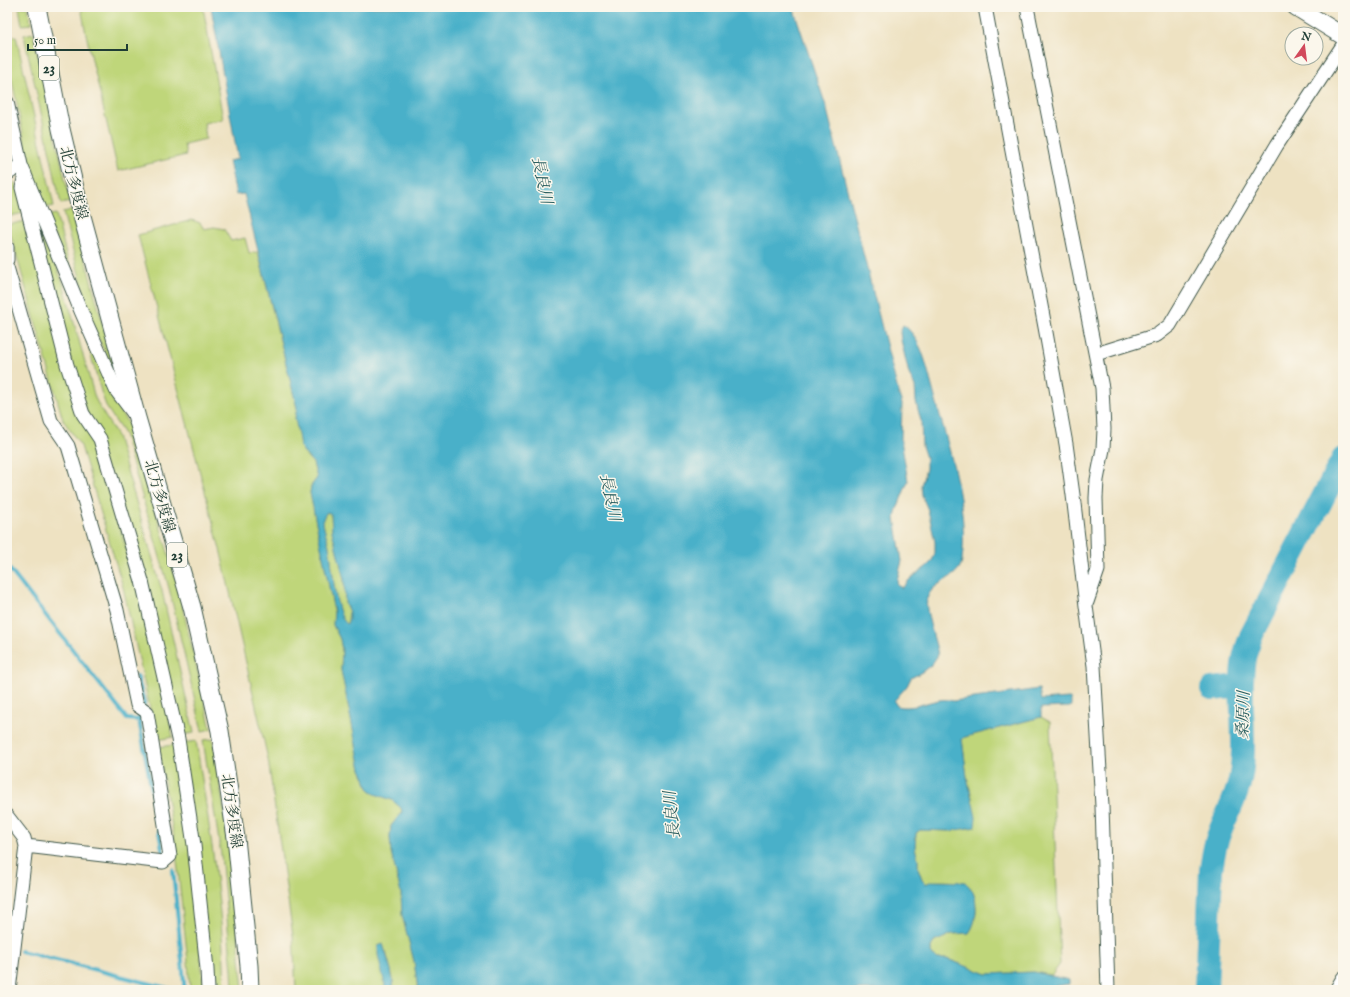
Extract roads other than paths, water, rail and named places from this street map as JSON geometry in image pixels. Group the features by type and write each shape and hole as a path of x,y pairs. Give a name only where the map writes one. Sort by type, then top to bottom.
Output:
{"main road":[{"name":"北方多度線","path":"37,7 61,129 74,182 137,418 192,607 220,731 236,838 249,966 250,990"},
{"path":"1296,7 1343,36"}],"street":[{"path":"985,7 1065,436 1073,495 1094,666 1102,806 1108,990"},
{"path":"1027,7 1102,388 1104,429 1103,449 1096,480 1098,570 1086,606"},
{"path":"1096,354 1157,335 1170,325 1277,144 1343,46"},
{"path":"7,102 23,169 81,311 116,390 137,418"},
{"path":"7,174 23,169"},
{"path":"23,169 22,188 67,365 83,414 100,439 142,581 178,740 194,845 208,990"},
{"path":"7,247 7,260"},
{"path":"7,267 51,421 68,446 117,610 137,705 147,712 170,856 163,862 26,846"},
{"path":"7,816 24,838 26,846 10,990"},
{"path":"1336,990 1343,978"}],"water":[{"name":"長良川","path":"211,7 793,7 826,106 902,404 901,440 908,481 895,518 902,561 897,580 898,585 902,588 910,579 932,561 935,553 935,542 928,510 922,496 921,485 926,469 926,458 922,446 921,421 916,402 915,386 909,374 901,340 900,332 903,325 913,335 921,349 957,480 962,518 962,560 960,567 956,572 934,588 927,599 927,611 938,655 932,664 911,678 907,686 894,701 897,706 908,707 934,701 953,701 1039,689 1041,700 1071,699 1070,707 1041,708 1041,717 962,739 967,777 976,817 975,827 950,831 920,830 916,833 915,848 918,859 918,868 925,884 933,881 965,882 970,887 975,897 976,913 974,924 969,933 952,934 934,942 931,947 931,953 938,959 947,959 987,974 1034,972 1069,980 1069,984 1055,986 1055,990 418,990 414,961 402,915 401,893 391,852 391,826 402,812 401,808 392,800 375,794 368,788 361,769 341,670 342,650 340,639 333,625 334,611 310,493 311,486 317,478 313,463 300,446 295,418 297,408 244,194 236,195 229,161 238,159","holes":["327,512 331,514 332,531 344,579 345,603 349,612 349,620 347,624 339,610 323,523 323,518"]},
{"path":"383,944 391,970 394,990 385,990 378,955 378,946"}],"waterway":[{"name":"桑原川","path":"1206,990 1211,870 1217,841 1236,795 1242,765 1242,674 1245,653 1251,636 1343,459"},
{"path":"7,566 127,719 139,720"},
{"path":"137,676 144,705"},
{"path":"1212,689 1242,686"},
{"path":"140,715 139,720 163,854"},
{"path":"173,870 184,990"},
{"path":"21,951 175,990"}]}
